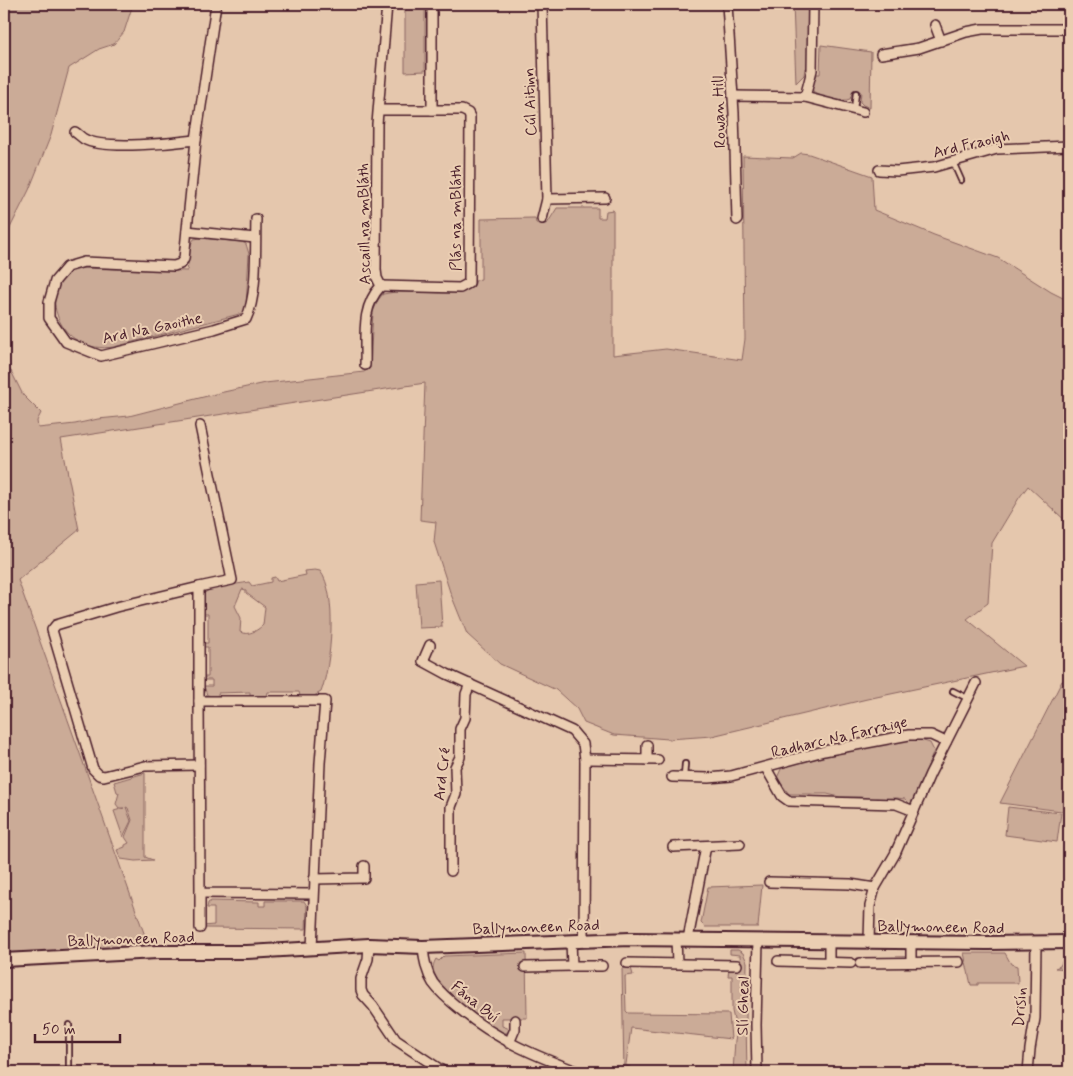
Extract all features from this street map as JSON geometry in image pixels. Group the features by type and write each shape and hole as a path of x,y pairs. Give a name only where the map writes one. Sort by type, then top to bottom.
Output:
{"street":[{"name":"Ard Na Gaoithe","path":"216,4 196,140 184,259 180,264 173,266 84,262 67,267 55,281 49,302 50,318 66,342 100,356 214,329 246,319 251,303 256,219"},
{"name":"Ascaill na mBláth","path":"366,365 366,312 373,296 381,286 376,270 379,110 387,4"},
{"path":"379,110 432,110 432,4"},
{"name":"Cúl Aitinn","path":"542,4 547,198 542,219"},
{"name":"Rowan Hill","path":"727,4 733,96 736,220"},
{"path":"805,98 812,70 813,4"},
{"path":"935,25 941,41"},
{"path":"882,54 919,48 966,32 982,29 1069,29"},
{"path":"733,96 805,98 863,112"},
{"name":"Plás na mBláth","path":"381,286 460,288 469,283 470,116 465,111 432,110"},
{"path":"75,132 85,140 102,144 156,144 196,140"},
{"name":"Ard Fraoigh","path":"879,170 926,168 997,149 1069,146"},
{"path":"547,198 605,198"},
{"path":"187,231 255,238"},
{"path":"199,765 145,766 104,776 96,773 90,760 52,630 56,625 99,612 232,580 200,426"},
{"path":"199,587 200,928"},
{"path":"430,645 423,661 572,731 583,744 585,759 577,941 572,966"},
{"path":"869,942 870,906 875,888 895,854 946,742 976,683"},
{"name":"Ard Cré","path":"451,871 451,807 456,794 455,767 460,757 460,729 465,718 466,694 470,684"},
{"path":"199,701 325,700 320,763 312,948"},
{"name":"Radharc Na Farraige","path":"672,777 725,777 824,752 905,735 927,735 946,742"},
{"path":"646,760 647,745"},
{"path":"585,759 658,760"},
{"name":"Radharc Na Farraige","path":"766,768 782,796 789,801 896,804 914,812"},
{"path":"673,846 740,844"},
{"path":"677,963 706,846"},
{"path":"314,879 364,878 364,866"},
{"path":"770,882 850,884 875,888"},
{"path":"200,893 314,894"},
{"name":"Ballymoneen Road","path":"4,960 158,952 247,952 370,945 423,947 682,939 869,942 1069,942"},
{"name":"Slí Gheal","path":"757,1072 758,940"},
{"path":"829,941 829,962"},
{"path":"911,962 912,942"},
{"name":"Drisín","path":"1028,1072 1035,1018 1036,943"},
{"path":"370,945 368,959 361,978 363,995 402,1046 444,1072"},
{"name":"Fána Buí","path":"423,947 426,968 438,989 446,998 478,1024 509,1043 579,1072"},
{"path":"778,961 855,963 959,962"},
{"name":"Slí Gheal","path":"627,963 737,965"},
{"path":"525,966 602,966"},
{"name":"Fána Buí","path":"509,1043 515,1030 515,1020"}],"lane":[{"path":"854,109 856,93"},
{"path":"953,162 961,180"},
{"path":"953,691 969,698"},
{"path":"684,764 684,777"},
{"path":"69,1026 69,1072"}],"shaded area":[{"path":"4,4 133,4 124,32 114,44 99,49 69,68 51,135 29,190 4,240"},
{"path":"405,4 423,5 425,8 425,71 405,72"},
{"path":"793,4 808,4 808,68 805,68 804,75 796,83"},
{"path":"821,45 871,52 870,108 860,102 861,92 853,90 850,99 836,100 825,98 813,91 812,86 817,74 820,74"},
{"path":"801,153 809,154 872,176 874,210 934,235 998,258 1051,292 1069,301 1069,524 1028,486 992,543 988,603 967,619 1024,666 867,699 712,736 669,739 614,735 584,723 577,709 556,690 500,664 467,634 450,592 434,542 436,522 420,520 425,383 61,439 79,530 18,580 149,947 5,954 4,370 11,371 23,395 41,413 37,421 38,428 129,416 265,383 364,372 370,368 373,312 383,294 395,292 459,293 467,290 474,285 476,280 481,279 481,219 535,218 536,223 547,224 557,208 598,208 598,218 605,218 606,211 613,210 613,355 666,349 742,360 745,339 743,156 793,158"},
{"path":"201,238 246,244 249,254 246,307 243,313 114,347 92,346 75,339 63,327 56,313 55,298 58,284 66,273 80,268 187,271 191,244 194,239"},
{"path":"305,571 320,571 326,581 329,596 331,612 330,648 325,680 321,692 314,696 300,696 299,692 268,692 267,696 250,696 250,692 218,693 218,697 207,695 204,686 212,686 212,680 204,680 204,677 208,677 208,647 204,647 204,643 208,643 208,614 202,614 203,594 225,586 249,582 252,586 271,582 271,578 275,577 277,581 306,575","holes":["242,589 246,590 246,593 265,607 263,625 249,633 240,632 241,618 235,606"]},
{"path":"439,580 442,627 419,628 416,582"},
{"path":"1062,681 1069,681 1069,812 1000,803"},
{"path":"917,739 930,743 934,751 917,793 910,804 905,799 897,798 877,799 840,797 827,794 789,794 777,778 784,767 867,746"},
{"path":"145,773 145,857 153,860 135,861 121,859 117,850 129,843 125,837 132,820 126,807 131,821 123,837 114,811 124,808 119,808 116,804 119,793 114,782"},
{"path":"1008,807 1061,813 1057,842 1005,835"},
{"path":"762,885 758,927 705,927 701,923 708,887"},
{"path":"211,901 259,902 259,906 265,906 265,901 304,901 307,906 306,929 204,928 203,926 214,925 214,908 207,908 208,903"},
{"path":"730,950 738,950 743,953 747,962 747,1072 733,1072 737,1033 732,1011 732,976 728,976 729,969 741,969 740,955 730,954"},
{"path":"526,953 527,1018 502,1018 502,1026 510,1029 507,1033 490,1027 468,1010 446,989 433,972 436,959 439,961 444,956"},
{"path":"964,953 1005,953 1011,964 1017,966 1018,983 978,983 978,985 971,985"},
{"path":"1069,953 1069,969 1055,968 1060,966 1066,954"},
{"path":"622,968 631,968 633,975 625,976 626,1011 628,1013 729,1014 731,1039 631,1028 626,1064 626,1066 630,1067 630,1072 624,1072"}]}
